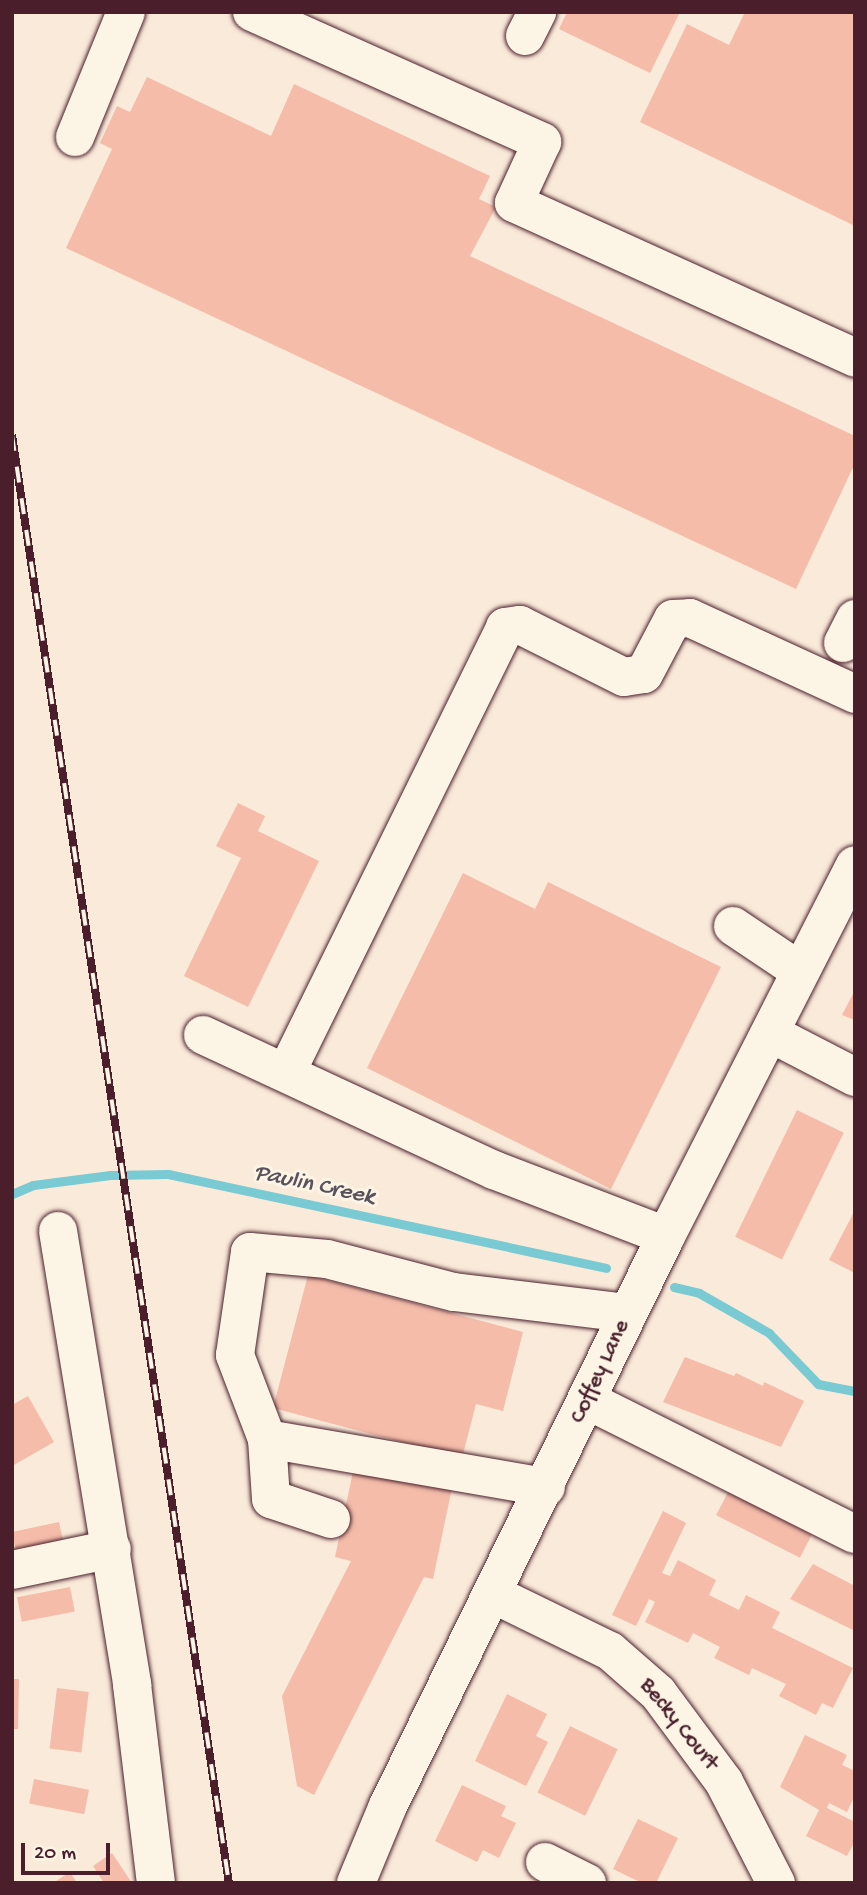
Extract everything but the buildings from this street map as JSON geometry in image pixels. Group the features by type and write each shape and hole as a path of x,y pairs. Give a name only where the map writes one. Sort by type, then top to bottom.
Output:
{"street":[{"path":"75,137 126,12"},
{"path":"252,12 542,142 514,202 855,358"},
{"path":"286,1073 505,627 520,625 624,677 644,674 673,619 690,618 855,694"},
{"name":"Coffey Lane","path":"356,1883 387,1808 495,1595 589,1401 628,1313 855,864"},
{"path":"733,926 800,971"},
{"path":"770,1033 855,1077"},
{"path":"203,1035 494,1170 666,1236"},
{"path":"58,1231 112,1549 156,1883"},
{"path":"331,1519 271,1499 267,1438 235,1355 250,1252 327,1259 454,1292 628,1313"},
{"path":"589,1401 855,1534"},
{"path":"267,1438 546,1487"},
{"path":"12,1570 112,1549"},
{"name":"Becky Court","path":"495,1595 610,1651 658,1693 724,1782 776,1883"},
{"path":"545,1863 587,1883"}],"waterway":[{"name":"Paulin Creek","path":"12,1194 33,1185 110,1175 168,1174 606,1268"},
{"name":"Paulin Creek","path":"674,1287 699,1293 769,1333 818,1384 855,1391"}],"railway":[{"path":"12,435 229,1883"}]}
